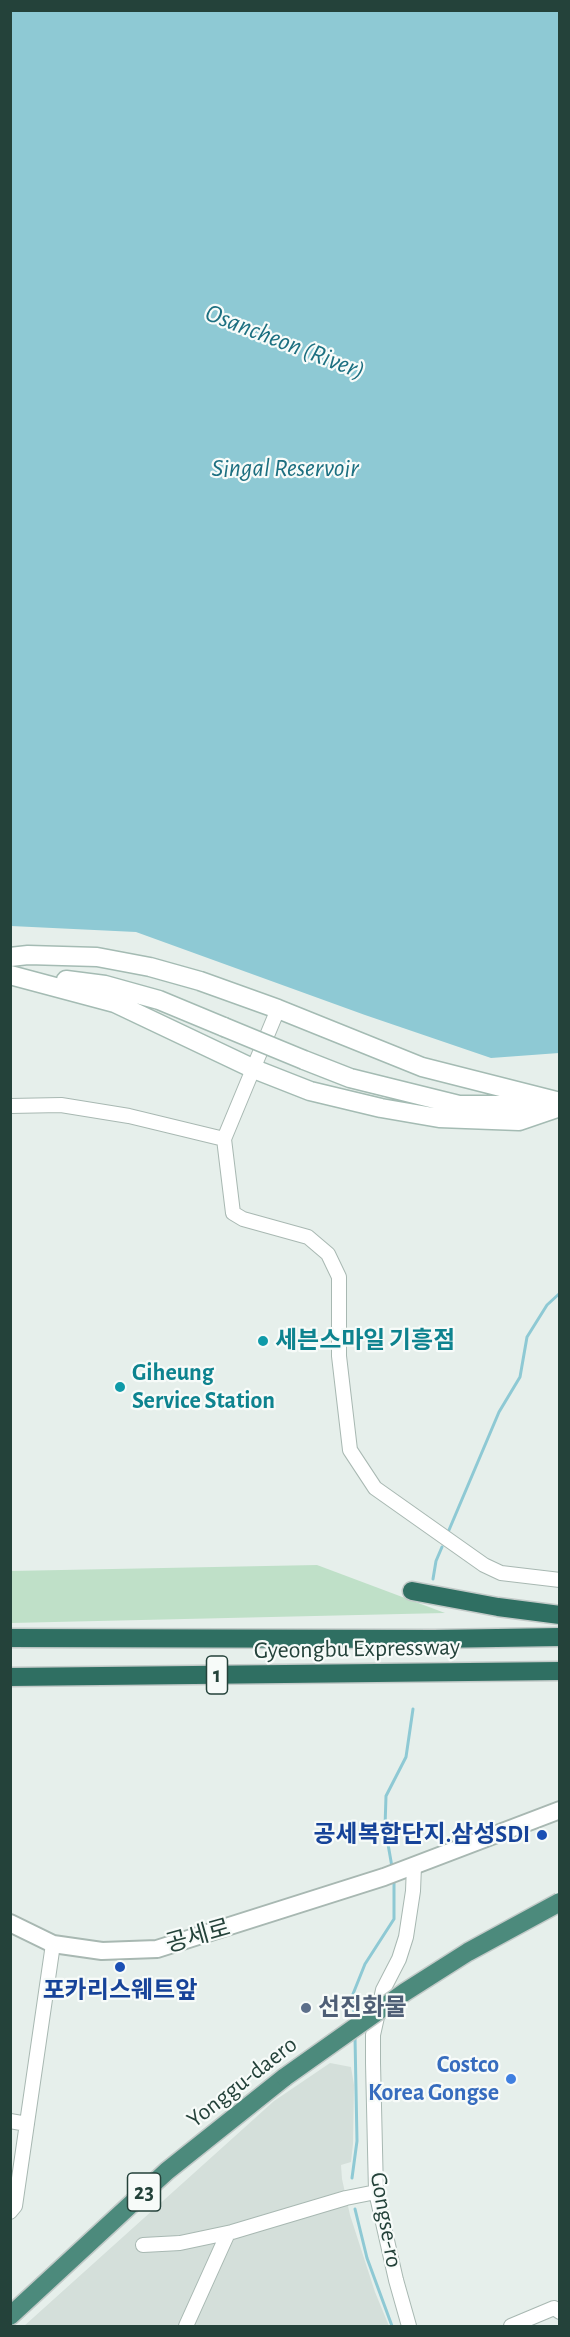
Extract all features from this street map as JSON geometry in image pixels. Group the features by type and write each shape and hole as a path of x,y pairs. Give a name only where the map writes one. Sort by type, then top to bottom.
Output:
{"highway":[{"path":"414,1587 443,1597 560,1615"},
{"name":"Gyeongbu Expressway","path":"10,1638 560,1637"},
{"name":"Gyeongbu Expressway","path":"10,1677 560,1671"},
{"name":"Yonggu-daero","path":"10,2316 167,2171 285,2077 423,1980 468,1952 560,1902"}],"main road":[{"path":"10,957 28,955 97,957 150,967 200,981 278,1009 422,1067 560,1104"},
{"path":"10,974 105,985 159,1000 350,1078 459,1105 521,1107 560,1104"},
{"path":"10,974 115,1003 254,1069 310,1091 381,1108 439,1118 519,1121 560,1104"}],"street":[{"path":"278,1009 224,1139 233,1213 243,1219 308,1237 328,1254 339,1277 339,1356 350,1450 375,1488 484,1565 501,1573 560,1580"},
{"path":"10,1106 72,1107 129,1116 224,1139"},
{"path":"410,1868 560,1810"},
{"name":"공세로","path":"10,1923 53,1944 102,1952 157,1949 410,1868"},
{"name":"Gongse-ro","path":"409,2326 376,2192 374,2035 383,1990 404,1947 410,1917 410,1868"},
{"path":"10,2212 15,2206 53,1944"},
{"path":"10,2121 27,2124"},
{"path":"143,2245 180,2243 228,2233 346,2198 376,2192"},
{"path":"186,2326 228,2233"},
{"path":"511,2326 554,2308 560,2312"}],"shaded area":[{"path":"330,2063 351,2067 354,2085 353,2144 351,2162 341,2165 342,2179 350,2215 375,2292 389,2326 24,2326 274,2101"}],"green space":[{"path":"317,1565 445,1613 11,1623 10,1571"}],"water":[{"name":"Singal Reservoir","path":"10,11 559,11 559,1053 491,1058 136,932 11,926"}],"waterway":[{"path":"449,1530 499,1412 520,1377 527,1337 547,1305 560,1293"},
{"path":"433,1579 436,1561 442,1547"},
{"path":"392,1867 385,1827 386,1796 406,1757 413,1709"},
{"path":"354,2021 353,1994 365,1964 394,1919 394,1879"},
{"path":"352,2178 357,2141 355,2037"},
{"path":"355,2209 367,2258 392,2326"}],"place":[{"name":"세븐스마일 기흥점","path":"263,1341"},
{"name":"Giheung Service Station","path":"120,1387"},
{"name":"공세복합단지.삼성SDI","path":"542,1835"},
{"name":"포카리스웨트앞","path":"120,1967"},
{"name":"선진화물","path":"306,2008"},
{"name":"Costco Korea Gongse","path":"511,2079"}],"water label":[{"name":"Osancheon (River)","path":"285,342"}]}
